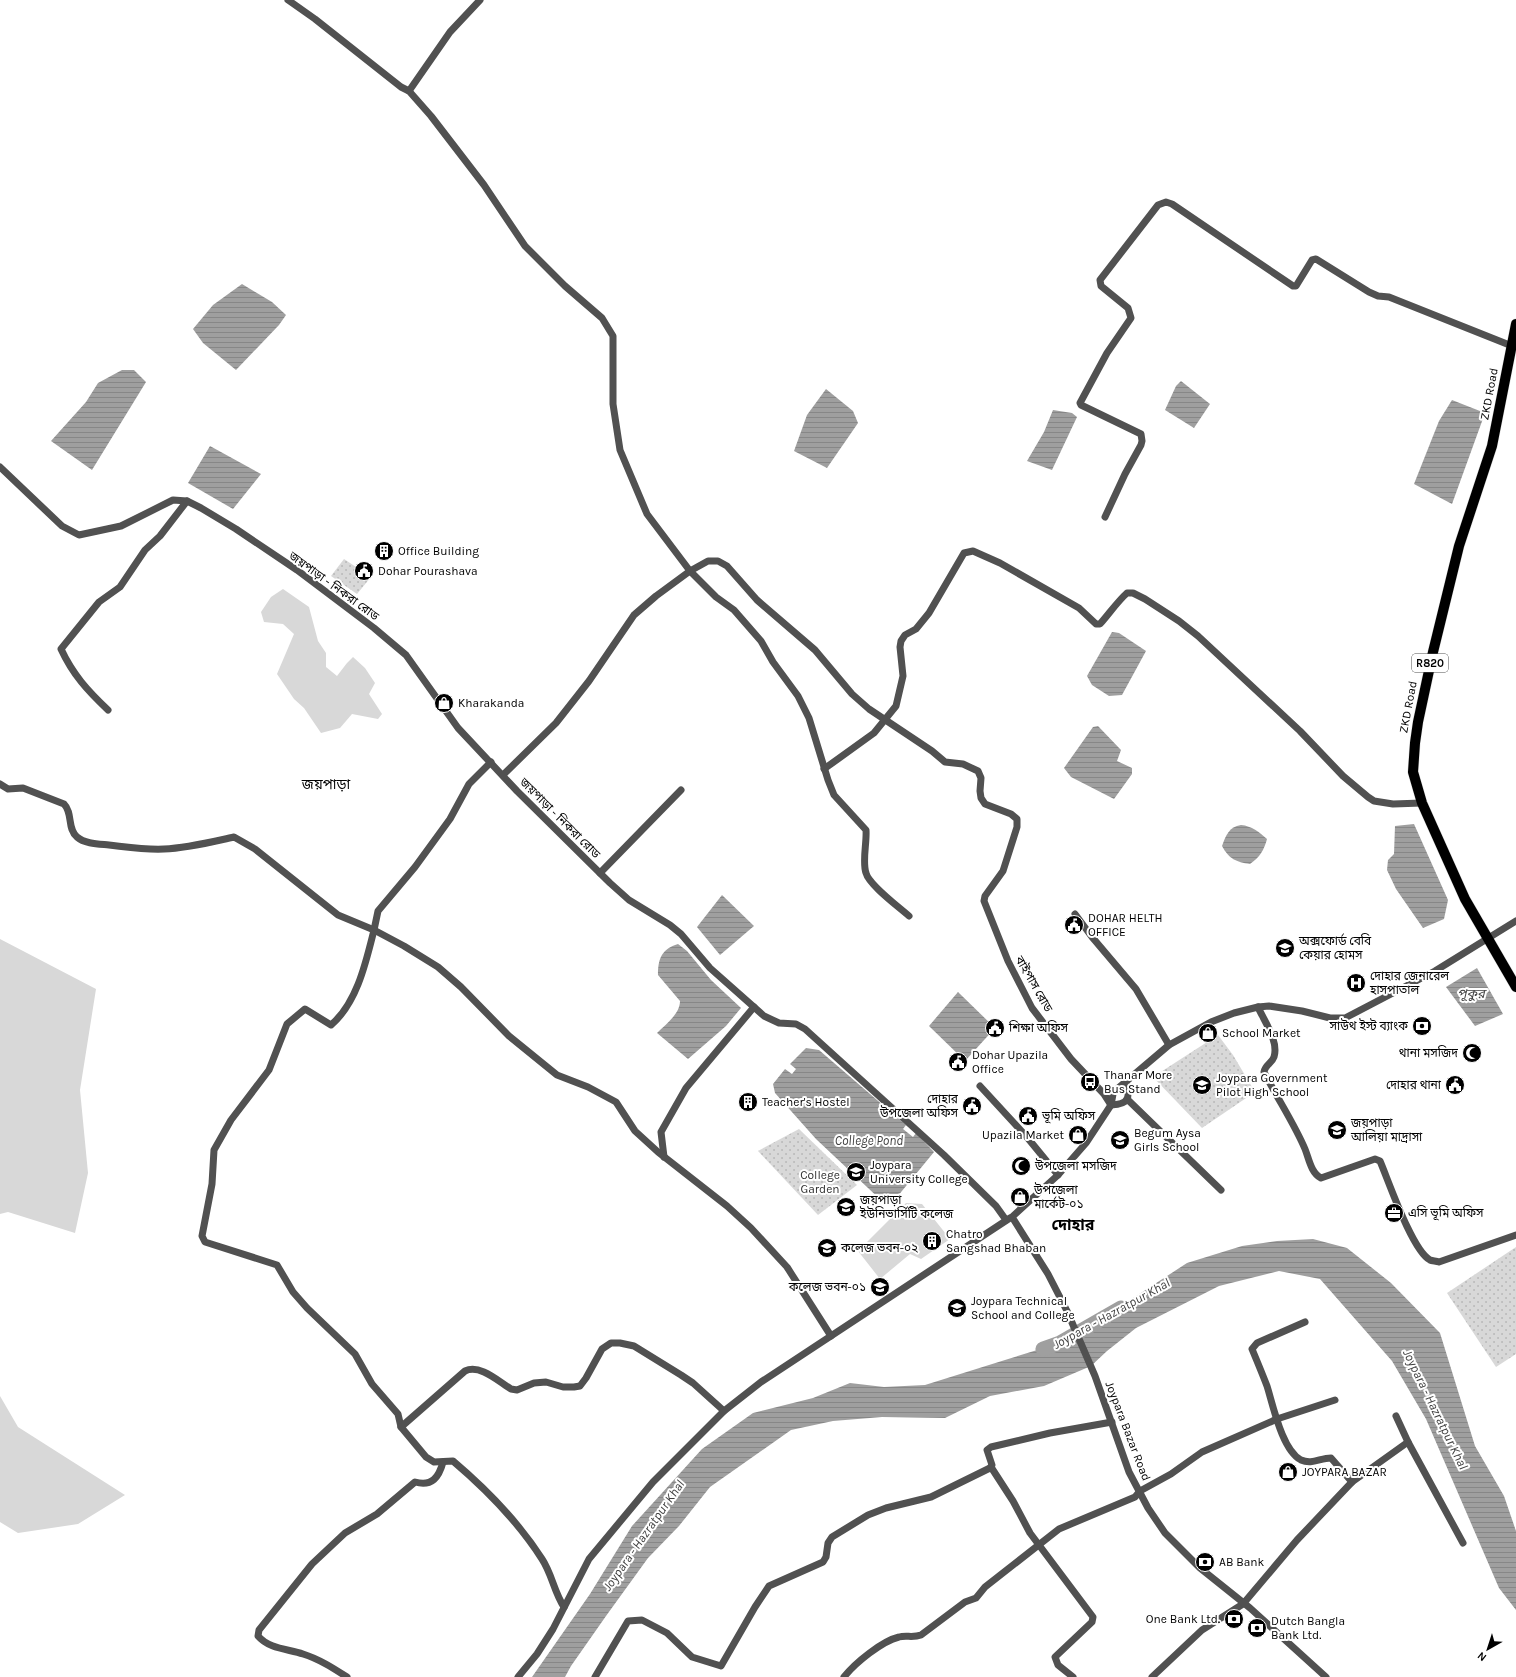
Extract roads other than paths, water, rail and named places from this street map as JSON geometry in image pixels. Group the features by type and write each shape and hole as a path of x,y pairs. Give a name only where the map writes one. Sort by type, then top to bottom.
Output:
{"main road":[{"name":"ZKD Road","path":"1516,324 1492,446 1459,546 1422,701 1415,742 1413,772 1422,803 1465,899 1487,940 1516,987"}],"street":[{"path":"288,0 315,19 401,87 409,91 431,116 484,185 525,246 565,286 602,318 612,336 613,404 620,450 648,514 690,571 716,597 739,615 761,641 773,662 798,696 809,718 824,769 834,795 866,830 864,866 868,879 909,916"},
{"path":"409,91 450,32 480,0"},
{"path":"1105,517 1142,441 1141,434 1081,405 1080,403 1080,400 1107,353 1131,318 1128,308 1100,283 1100,280 1158,205 1166,202 1172,204 1293,286 1296,286 1312,260 1316,259 1378,296 1389,297 1512,346"},
{"path":"0,468 62,526 79,535 121,526 173,500 187,501"},
{"path":"108,710 78,679 69,667 61,649 99,602 120,587 145,550 160,536 187,501"},
{"name":"জয়পাড়া - নিকরা রোড","path":"187,501 236,529 297,570 374,628 406,655 448,716 503,776 600,873 629,900 670,925 681,934 710,968 770,1020 778,1023 796,1024 805,1029 944,1155 1009,1218 1048,1274 1067,1311"},
{"path":"824,769 874,733 896,706 903,676 900,646 901,641 905,634 916,629 929,613 957,562 964,553 970,551 1000,563 1059,596 1079,608 1098,624 1102,622 1105,616 1127,593 1133,593 1145,599 1156,608 1179,621 1198,636 1300,731 1343,776 1368,797 1374,801 1393,804 1422,803"},
{"path":"503,776 556,722 589,681 634,615 656,596 690,571 708,561 718,560 727,566 756,600 815,650 852,694 869,709 886,719"},
{"name":"বাইপাস রোড","path":"886,719 945,762 963,764 978,771 981,778 981,798 985,804 1011,814 1017,819 1017,826 1003,871 987,891 984,901 1008,961 1032,1008 1071,1059 1104,1094 1111,1105"},
{"path":"491,762 470,784 450,819 414,867 378,911 366,963 357,987 339,1018 331,1025 305,1009 287,1024 268,1070 231,1120 214,1150 212,1184 202,1236 205,1242 278,1265 293,1292 307,1308 355,1354 372,1384 398,1414 401,1428 426,1457 434,1462 453,1461 472,1477 518,1526 543,1560 559,1600 564,1607"},
{"path":"0,784 8,789 23,788 64,804 68,809 72,828 76,836 83,840 123,846 164,849 198,845 234,837 255,849 338,915 374,930 438,967 461,986 509,1036 557,1076 588,1087 616,1102 635,1131 664,1157 727,1206 751,1228 787,1268 831,1336"},
{"path":"600,873 681,790"},
{"path":"1075,914 1092,937 1136,989 1169,1044"},
{"path":"518,1677 537,1654 553,1629 589,1559 653,1482 724,1411 762,1382 1009,1218 1058,1175 1086,1143 1111,1105 1113,1094 1169,1044 1234,1012 1258,1006 1283,1008 1330,1018 1345,1018 1435,971 1516,921"},
{"path":"1258,1006 1276,1046 1274,1057 1264,1072 1304,1146 1313,1170 1317,1176 1321,1178 1375,1159 1380,1161 1412,1237 1430,1261 1438,1262 1516,1235"},
{"path":"664,1157 661,1132 686,1088 754,1007"},
{"path":"1126,1082 1129,1094 1128,1099"},
{"path":"980,1086 1058,1175"},
{"path":"1111,1105 1119,1104 1128,1099"},
{"path":"1128,1099 1221,1190"},
{"name":"Joypara Bazar Road","path":"1067,1311 1095,1376 1129,1472 1165,1533 1200,1568 1243,1604 1250,1608 1326,1677"},
{"path":"1305,1322 1257,1343 1252,1349 1267,1386 1282,1433 1293,1453 1301,1460 1312,1462 1325,1458 1331,1458 1352,1482"},
{"path":"401,1428 465,1371 471,1368 479,1370 511,1389 517,1390 534,1383 546,1382 563,1387 574,1388 580,1386 602,1349 611,1343 634,1346 692,1383 724,1411"},
{"path":"844,1677 865,1658 894,1638 901,1636 921,1636 965,1602 976,1598 985,1588 1059,1530 1135,1497 1140,1491 1171,1474 1202,1452 1277,1419 1335,1400"},
{"path":"1396,1416 1408,1442 1463,1543"},
{"path":"1073,1677 1058,1664 1055,1657 1092,1622 1093,1616 1078,1599 1030,1533 1013,1501 991,1467 986,1452 987,1449 991,1447 1050,1433 1112,1422"},
{"path":"1152,1677 1202,1630 1243,1604 1296,1540 1352,1482 1408,1442"},
{"path":"347,1677 328,1665 304,1654 263,1642 258,1636 259,1630 312,1564 345,1533 377,1514 415,1482 424,1484 434,1480 441,1472 443,1462"},
{"path":"595,1677 628,1621 642,1620 667,1633 692,1657 721,1666 755,1607 769,1586 823,1562 826,1557 828,1543 837,1533 868,1515 886,1508 931,1497 991,1467"}],"water":[{"path":"242,284 272,302 286,315 279,325 236,370 203,343 193,329 213,305"},
{"path":"122,370 134,370 146,382 92,470 51,441 86,402 98,383"},
{"path":"1181,381 1210,404 1194,428 1165,410 1176,386"},
{"path":"826,389 853,411 858,423 827,468 794,451 807,415"},
{"path":"1452,400 1485,413 1452,504 1414,484 1439,421"},
{"path":"1053,410 1072,413 1077,417 1052,470 1027,461 1044,432"},
{"path":"210,446 261,474 233,509 188,483"},
{"path":"1112,632 1119,633 1146,651 1122,695 1109,696 1092,685 1087,676"},
{"path":"1098,726 1121,750 1117,761 1132,768 1132,774 1114,799 1071,777 1064,768 1093,727"},
{"path":"1414,824 1448,900 1444,919 1423,928 1396,889 1387,870 1388,860 1394,854 1395,826"},
{"path":"1241,825 1252,828 1267,839 1261,853 1250,864 1233,859 1227,854 1222,846 1228,832"},
{"path":"722,895 754,926 720,955 697,927"},
{"path":"678,944 687,951 711,980 741,1008 726,1026 688,1059 657,1033 672,1018 679,1006 680,1001 658,975 662,955 668,949"},
{"name":"পূকুর","path":"1477,968 1503,1014 1475,1026 1446,987"},
{"path":"958,992 995,1028 965,1061 929,1026"},
{"name":"College Pond","path":"806,1048 819,1050 906,1125 903,1129 913,1137 916,1133 934,1152 897,1197 885,1204 816,1139 775,1093 773,1084 785,1069 792,1074 796,1069 790,1064"},
{"path":"1313,1239 1347,1248 1391,1283 1440,1333 1475,1446 1504,1496 1516,1531 1516,1610 1499,1588 1426,1419 1392,1361 1320,1279 1279,1271 1219,1286 1136,1328 1091,1366 1044,1386 990,1396 945,1418 882,1417 833,1421 791,1430 710,1487 679,1526 648,1558 571,1666 565,1677 532,1677 590,1594 632,1526 702,1449 753,1413 813,1398 850,1383 884,1387 925,1385 1060,1343 1104,1317 1187,1263 1242,1246 1277,1241"}],"waterway":[{"name":"Joypara - Hazratpur Khal","path":"1043,1349 1060,1343 1121,1308"}],"place":[{"name":"Office Building","path":"384,551"},
{"name":"Dohar Pourashava","path":"364,571"},
{"name":"Kharakanda","path":"444,703"},
{"name":"DOHAR HELTH OFFICE","path":"1074,925"},
{"name":"অক্সফোর্ড বেবি কেয়ার হোমস","path":"1285,948"},
{"name":"দোহার জেনারেল হাসপাতাল","path":"1356,983"},
{"name":"সাউথ ইস্ট ব্যাংক","path":"1422,1026"},
{"name":"শিক্ষা অফিস","path":"995,1028"},
{"name":"School Market","path":"1208,1033"},
{"name":"থানা মসজিদ","path":"1472,1053"},
{"name":"Dohar Upazila Office","path":"958,1062"},
{"name":"Thanar More Bus Stand","path":"1090,1082"},
{"name":"Joypara Government Pilot High School","path":"1202,1085"},
{"name":"দোহার থানা","path":"1455,1085"},
{"name":"Teacher's Hostel","path":"748,1102"},
{"name":"দোহার উপজেলা অফিস","path":"972,1106"},
{"name":"ভূমি অফিস","path":"1028,1116"},
{"name":"জয়পাড়া আলিয়া মাদ্রাসা","path":"1337,1130"},
{"name":"Upazila Market","path":"1078,1135"},
{"name":"Begum Aysa Girls School","path":"1120,1140"},
{"name":"উপজেলা মসজিদ","path":"1021,1166"},
{"name":"Joypara University College","path":"856,1172"},
{"name":"উপজেলা মার্কেট-০১","path":"1020,1197"},
{"name":"জয়পাড়া ইউনিভার্সিটি কলেজ","path":"846,1207"},
{"name":"এসি ভূমি অফিস","path":"1394,1213"},
{"name":"Chatro Sangshad Bhaban","path":"932,1241"},
{"name":"কলেজ ভবন-০২","path":"827,1248"},
{"name":"কলেজ ভবন-০১","path":"880,1287"},
{"name":"Joypara Technical School and College","path":"957,1308"},
{"name":"JOYPARA BAZAR","path":"1288,1472"},
{"name":"AB Bank","path":"1205,1562"},
{"name":"One Bank Ltd.","path":"1234,1619"},
{"name":"Dutch Bangla Bank Ltd.","path":"1257,1628"}],"district":[{"name":"জয়পাড়া","path":"326,784"},
{"name":"দোহার","path":"1073,1224"}],"park label":[{"name":"College Garden","path":"820,1182"}]}
